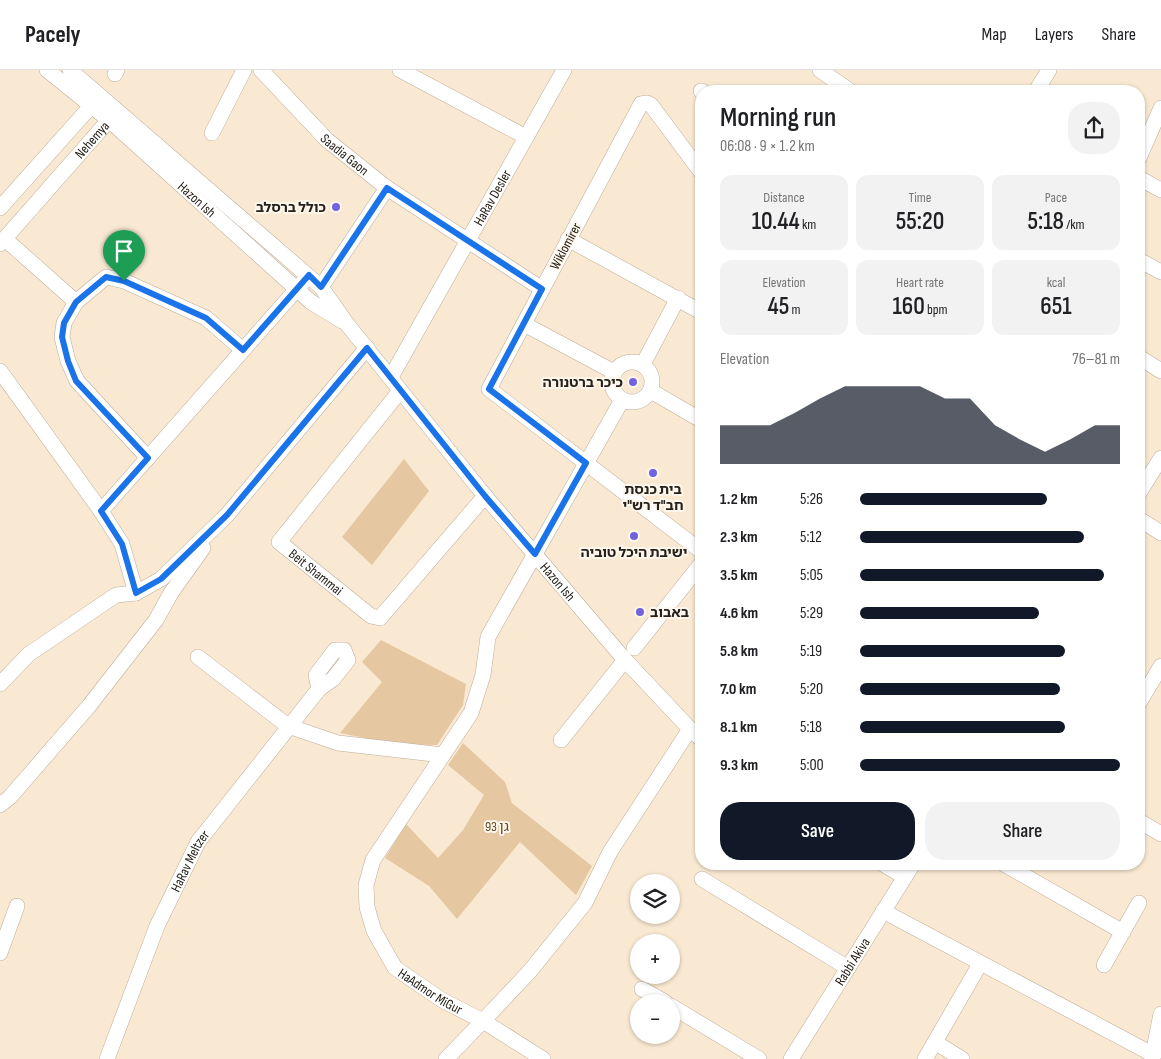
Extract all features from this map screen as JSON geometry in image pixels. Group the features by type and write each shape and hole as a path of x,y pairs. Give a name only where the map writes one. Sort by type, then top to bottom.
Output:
{"street":[{"name":"Hazon Ish","path":"47,70 99,103 309,275 321,287 347,324 485,496 535,554 630,654 695,734"},
{"name":"Hazon Ish","path":"70,70 99,103"},
{"path":"212,133 244,70"},
{"name":"Saadia Gaon","path":"261,70 327,140 387,188 542,289"},
{"path":"400,70 526,137"},
{"name":"HaRav Desler","path":"390,377 564,70"},
{"path":"820,70 841,85"},
{"path":"1040,85 1049,70"},
{"name":"Nehemya","path":"0,208 99,103 110,120 3,242"},
{"name":"Wiklomirer","path":"586,463 489,389 641,104 647,103 651,105 695,164"},
{"path":"1145,144 1161,108"},
{"name":"Hazon Ish","path":"110,120 310,302 347,324"},
{"path":"1145,181 1161,190"},
{"path":"321,287 387,188"},
{"path":"568,239 695,308"},
{"path":"3,242 76,302"},
{"path":"1145,263 1161,272"},
{"path":"101,511 309,275"},
{"path":"148,458 76,381 68,361 62,337 64,323 76,302 106,277 124,281 206,318 243,350"},
{"path":"643,364 678,298"},
{"path":"524,324 614,372"},
{"path":"0,805 10,797 89,706 156,620 171,593 227,515 367,348"},
{"path":"630,361 643,364 648,368 653,379 651,392 635,402 622,400 614,390 612,378 614,372 618,367 630,361"},
{"path":"1145,361 1161,371"},
{"path":"0,371 101,511 122,544 141,590 163,607"},
{"name":"Beit Shammai","path":"400,391 279,542 372,616 380,618 485,496"},
{"path":"651,392 695,417"},
{"name":"HaAdmor MiGur","path":"543,1059 483,1021 442,1000 395,968 374,931 367,907 366,885 372,860 470,713 484,675 488,637 622,400"},
{"path":"1145,483 1161,458"},
{"path":"586,463 695,547"},
{"path":"0,684 29,654 108,601 116,596 141,590 161,579 227,515"},
{"path":"1145,523 1161,533"},
{"path":"561,740 695,572"},
{"path":"198,657 288,726 338,743 443,755"},
{"path":"1145,694 1159,675"},
{"name":"HaRav Meltzer","path":"107,1059 157,926 198,842 319,689"},
{"path":"446,1059 530,970 585,903 610,852 695,734"},
{"path":"1145,825 1161,834"},
{"name":"Rabbi Akiva","path":"791,1059 909,870"},
{"path":"1014,870 1123,932"},
{"path":"702,879 848,968"},
{"path":"1104,965 1140,903"},
{"path":"0,953 17,906"},
{"path":"884,911 1153,1057 1161,1014"},
{"path":"925,1059 980,964"},
{"path":"642,989 651,994"},
{"path":"680,1011 759,1059"},
{"path":"935,1042 962,1059"}],"green space":[{"path":"404,459 429,491 372,565 342,537"},
{"path":"381,640 466,684 463,705 437,745 394,744 340,733 382,682 362,662"},
{"name":"גן 93","path":"463,743 505,782 512,803 592,866 576,895 520,842 457,919 429,886 385,858 406,824 438,858 463,830 484,795 448,765"}],"place":[{"name":"כולל ברסלב","path":"336,207"},
{"name":"כיכר ברטנורה","path":"633,382"},
{"name":"בית כנסת חב\"ד רש\"י","path":"653,473"},
{"name":"ישיבת היכל טוביה","path":"634,536"},
{"name":"באבוב","path":"640,612"}],"route":[{"path":"387,188 542,289 489,389 586,463 535,554 485,496 367,348 227,515 161,579 136,593 122,544 101,511 148,458 76,381 68,361 62,337 64,323 76,302 106,277 124,281 206,318 243,350 309,275 321,287 387,188"}]}
